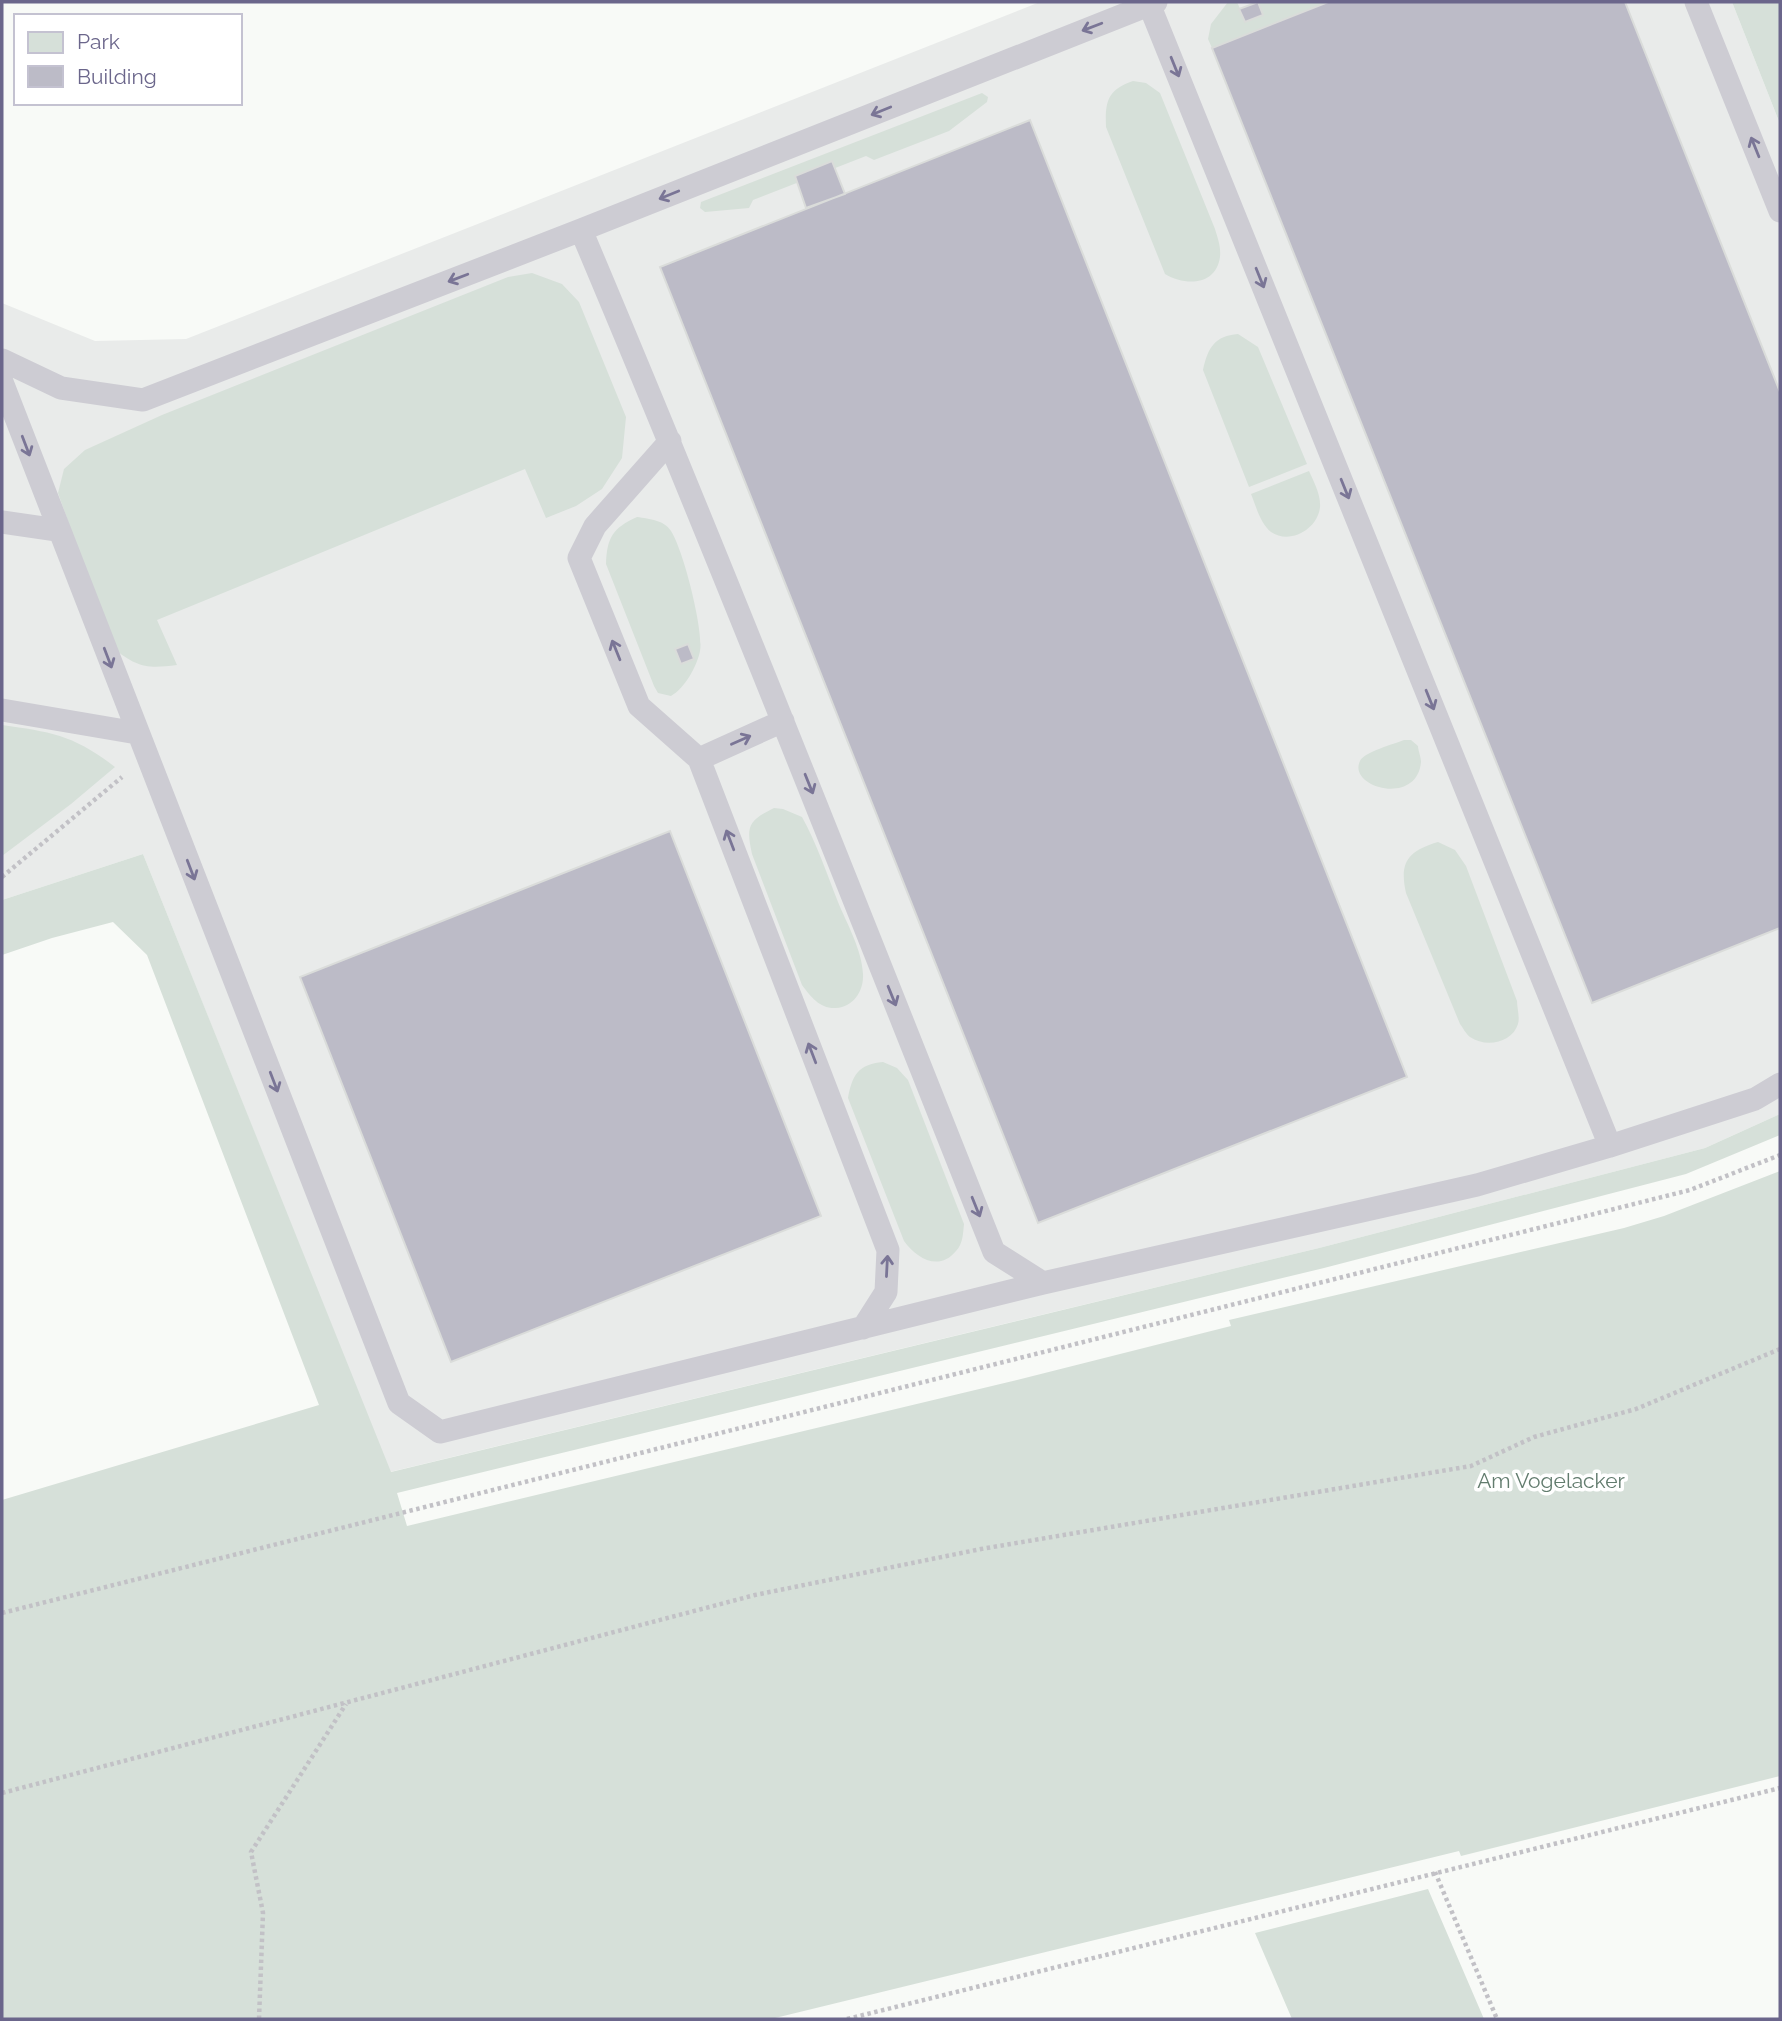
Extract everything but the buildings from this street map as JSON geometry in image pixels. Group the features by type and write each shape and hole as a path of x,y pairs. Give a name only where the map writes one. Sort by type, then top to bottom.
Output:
{"lane":[{"path":"1696,2 1780,211"},
{"path":"2,360 61,388 143,400 581,230 1152,3 1610,1146"},
{"path":"581,230 783,721 994,1252 1043,1283"},
{"path":"2,382 57,530 399,1403 440,1432 1043,1283 1477,1185 1755,1099 1780,1084"},
{"path":"670,442 595,526 579,558 639,706 699,759 888,1250 886,1292 863,1328"},
{"path":"2,522 57,530"},
{"path":"2,710 137,733"},
{"path":"699,759 783,721"}],"path":[{"path":"2,877 147,756"},
{"path":"2,1613 1690,1190 1780,1155"},
{"path":"2,1793 755,1595 995,1547 1471,1466 1534,1437 1636,1409 1780,1349"},
{"path":"259,2019 263,1913 251,1852 347,1703"},
{"path":"847,2019 1780,1788"},
{"path":"1435,1872 1497,2019"}],"shaded area":[{"path":"1040,2 1732,2 1780,124 1780,1114 1705,1148 1319,1248 390,1472 143,854 2,900 2,303 95,341 186,339"}],"green space":[{"path":"1228,2 1237,2 1246,22 1263,15 1258,2 1328,2 1212,48 1208,39 1211,24"},
{"path":"1732,2 1780,2 1780,124"},
{"path":"1133,81 1146,83 1160,93 1215,229 1220,246 1217,267 1213,274 1198,281 1190,282 1165,274 1106,127 1109,98 1118,88"},
{"path":"982,93 988,97 987,102 949,131 874,160 866,156 753,200 749,208 705,212 700,208 701,202"},
{"path":"532,273 562,284 579,302 626,417 622,458 602,489 576,506 546,518 525,469 157,620 177,665 142,665 113,648 58,493 64,469 85,450 162,415 508,277"},
{"path":"1238,334 1258,347 1307,464 1249,487 1203,370 1207,355 1214,344 1224,337"},
{"path":"1309,471 1320,502 1318,515 1302,533 1278,536 1267,528 1261,519 1251,494"},
{"path":"637,517 661,522 671,531 681,554 696,609 700,651 686,682 671,696 658,693 654,686 606,564 613,534 622,525"},
{"path":"2,725 35,730 74,741 115,767 2,856"},
{"path":"1411,740 1418,746 1421,762 1417,776 1408,784 1397,788 1373,785 1363,778 1359,770 1363,758 1373,751"},
{"path":"774,808 802,817 857,946 862,965 862,986 857,997 848,1005 830,1008 812,998 802,985 752,854 749,837 751,825"},
{"path":"1438,842 1455,850 1466,866 1517,1001 1518,1024 1510,1036 1498,1042 1476,1040 1469,1036 1460,1024 1406,893 1404,873 1408,859 1419,849"},
{"name":"Am Vogelacker","path":"143,854 391,1472 1319,1248 1705,1148 1780,1114 1780,1135 1686,1174 1324,1268 397,1493 407,1526 1017,1380 1231,1326 1229,1320 1624,1228 1664,1216 1780,1171 1780,1776 1461,1856 1459,1851 771,2019 2,2019 2,1500 319,1405 147,955 113,922 2,955 2,900"},
{"path":"883,1062 897,1068 908,1080 964,1224 958,1248 942,1261 935,1262 921,1257 904,1241 848,1098 858,1072 868,1065"},
{"path":"1428,1889 1484,2019 1292,2019 1255,1933"}]}
